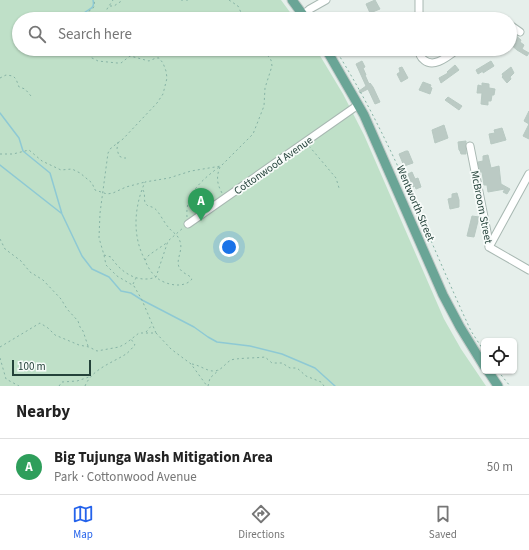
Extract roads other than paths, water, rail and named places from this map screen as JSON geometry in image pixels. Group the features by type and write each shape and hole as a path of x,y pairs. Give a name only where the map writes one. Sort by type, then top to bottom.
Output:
{"main road":[{"path":"292,0 301,12"},
{"name":"Wentworth Street","path":"330,56 358,105 397,186 443,295 460,327 481,361"},
{"path":"490,374 498,386"}],"street":[{"path":"308,12 310,9 326,0"},
{"path":"419,0 419,12"},
{"path":"420,56 430,63 438,62 447,56"},
{"name":"Cottonwood Avenue","path":"188,224 358,105"},
{"name":"McBroom Street","path":"470,146 489,247 529,270"},
{"path":"489,247 529,174"}],"waterway":[{"path":"86,12 93,7 93,0"},
{"path":"0,113 19,138 23,151 50,173 62,214 82,256 92,269 109,277 121,291 131,293 194,327 217,342 250,346 282,354 315,368 335,386"},
{"path":"0,165 61,213"}],"place":[{"name":"Big Tujunga Wash Mitigation Area","path":"201,221"}]}
